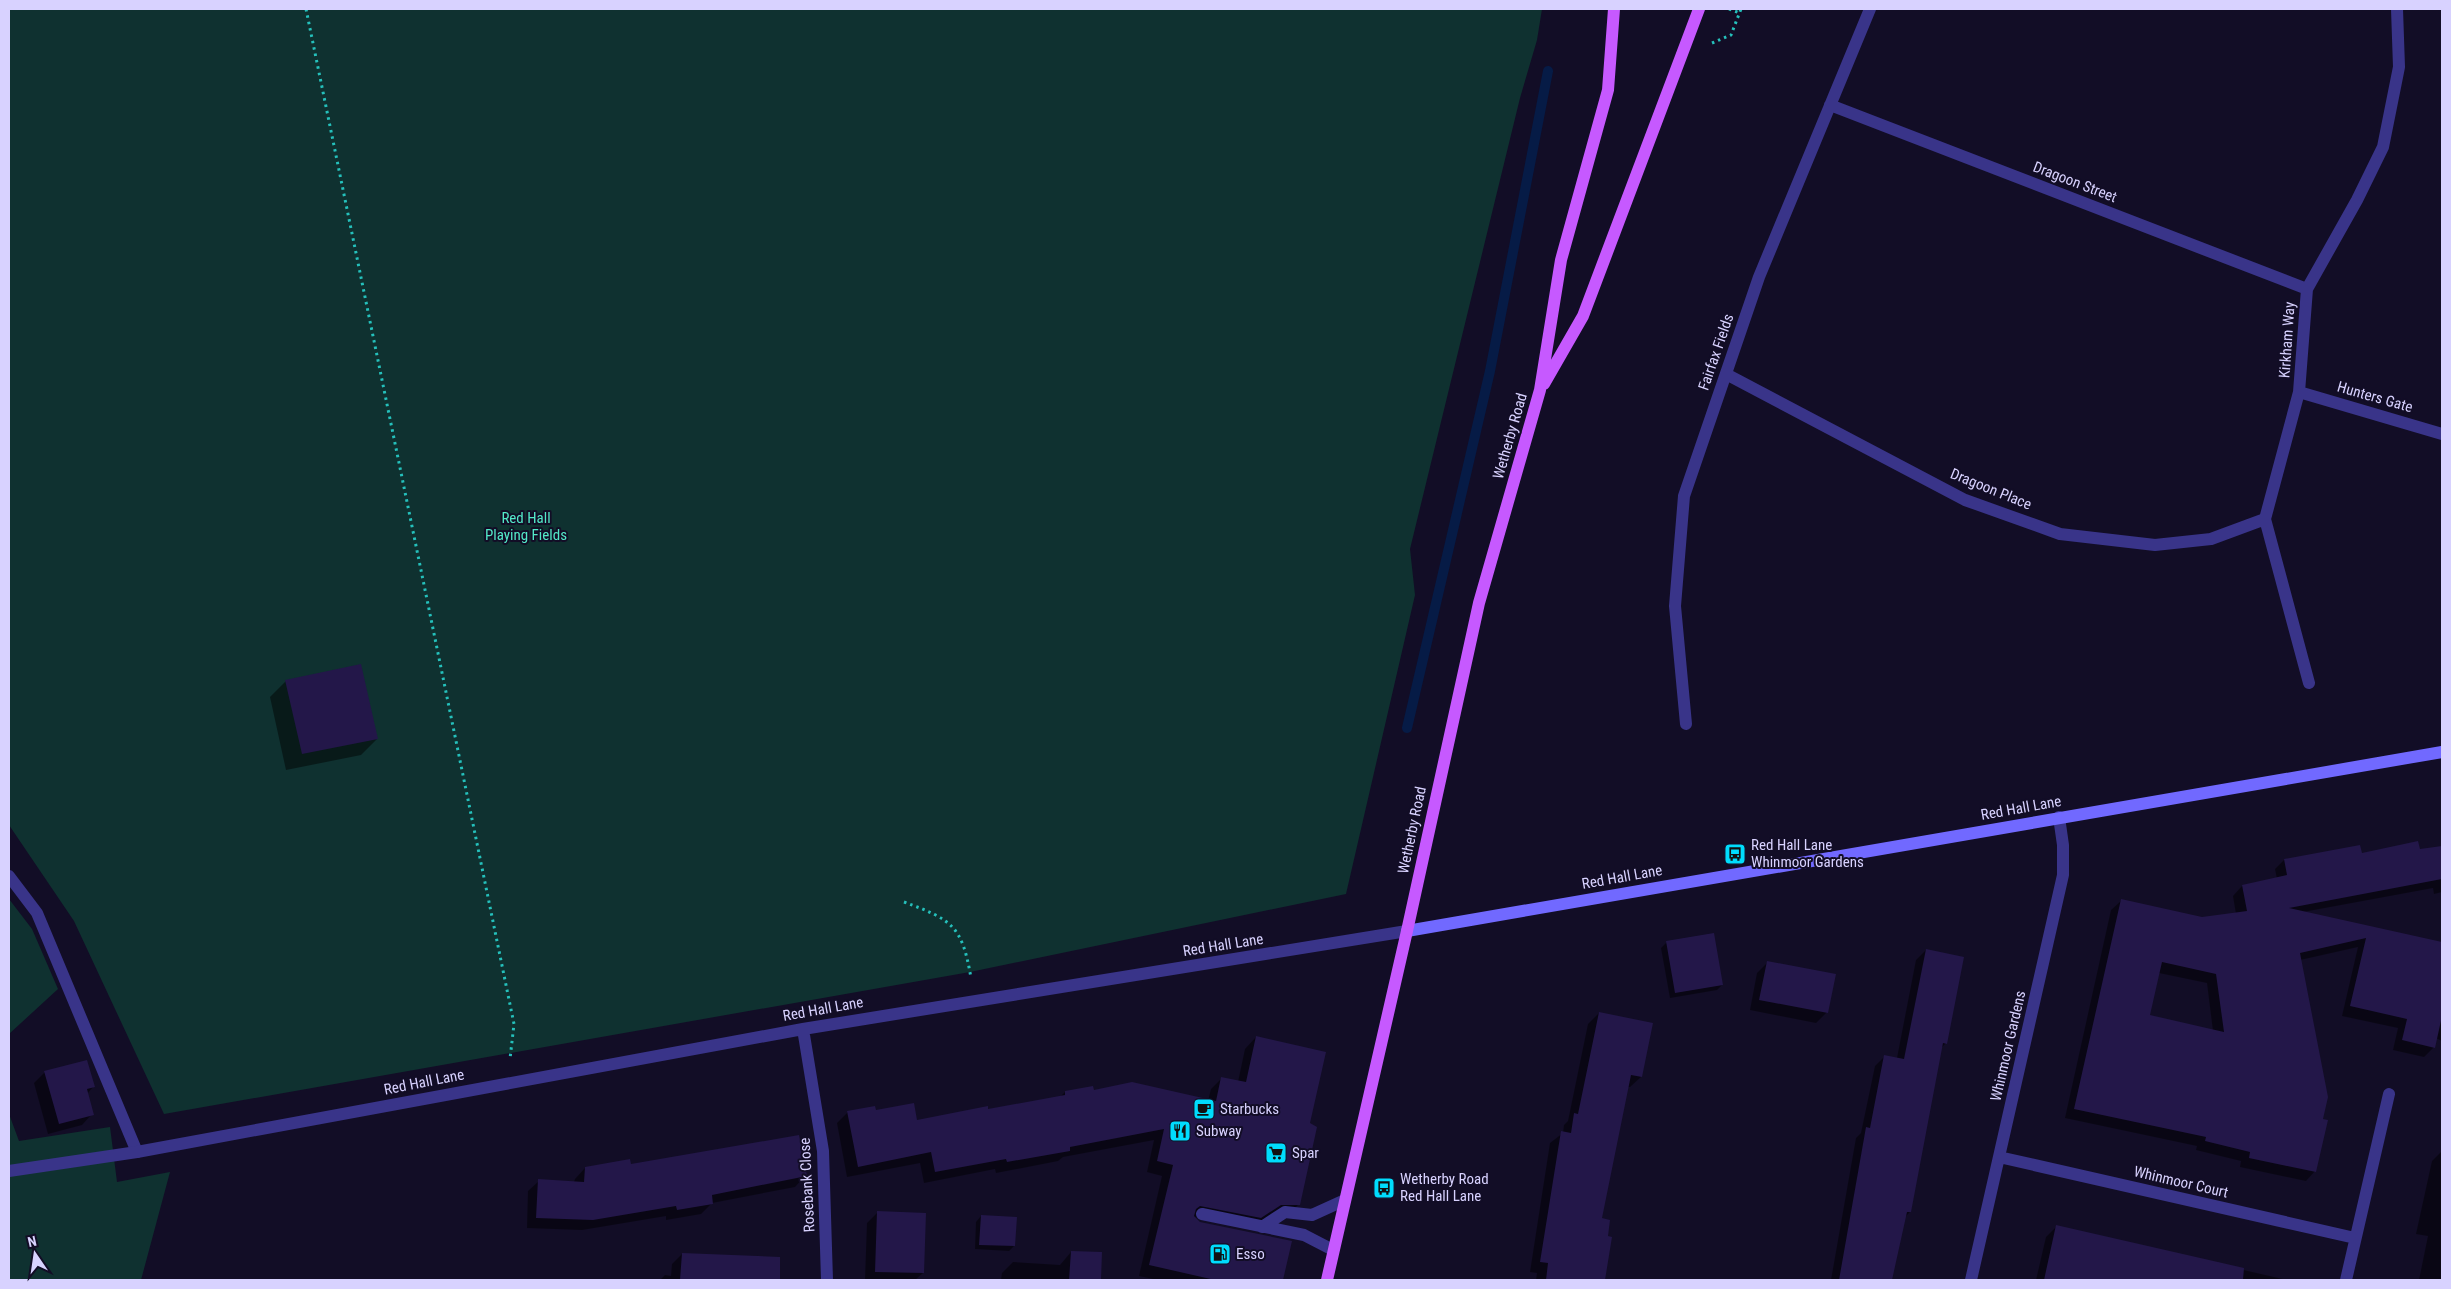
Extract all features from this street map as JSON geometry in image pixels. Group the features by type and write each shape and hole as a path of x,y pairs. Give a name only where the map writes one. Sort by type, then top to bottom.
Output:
{"main road":[{"name":"Wetherby Road","path":"1327,1280 1407,931 1478,602 1540,390 1562,260 1608,90 1614,9"},
{"name":"Wetherby Road","path":"1540,390 1583,316 1698,9"}],"street":[{"name":"Fairfax Fields","path":"1686,724 1675,606 1684,496 1759,277 1870,9"},
{"name":"Kirkham Way","path":"2265,519 2299,392 2307,289 2357,200 2383,147 2399,66 2397,9"},
{"name":"Dragoon Street","path":"1830,105 2307,289"},
{"name":"Dragoon Place","path":"1726,374 1965,500 2060,534 2155,545 2211,539 2265,519"},
{"name":"Hunters Gate","path":"2299,392 2442,434"},
{"path":"2265,519 2309,683"},
{"name":"Red Hall Lane","path":"9,1170 137,1152 803,1029 1407,931 2442,752"},
{"name":"Whinmoor Gardens","path":"1971,1280 2063,875 2063,845 2059,817"},
{"path":"9,876 37,913 137,1152"},
{"name":"Rosebank Close","path":"803,1029 823,1151 827,1280"},
{"path":"2346,1280 2389,1094"},
{"name":"Whinmoor Court","path":"1999,1157 2355,1238"},
{"path":"1262,1226 1285,1212 1312,1215 1345,1200"},
{"path":"1202,1214 1304,1235 1334,1250"}],"path":[{"path":"306,9 514,1024 507,1083"},
{"path":"1728,9 1741,11 1731,35"},
{"path":"904,902 931,912 955,928 967,952 975,1001"}],"green space":[{"name":"Red Hall Playing Fields","path":"9,9 1542,9 1537,40 1520,98 1410,549 1415,595 1346,894 970,972 164,1114 74,921 9,825"},
{"path":"9,899 32,929 58,989 9,1034"},
{"path":"9,1114 19,1141 110,1127 117,1182 170,1172 141,1280 9,1280"}],"building":[{"path":"361,664 378,739 302,754 285,680"},
{"path":"2418,841 2420,849 2442,846 2442,879 2289,908 2442,942 2442,1016 2435,1048 2402,1040 2407,1019 2350,1006 2366,938 2300,953 2328,1097 2323,1119 2328,1120 2316,1172 2249,1158 2250,1152 2205,1141 2206,1137 2074,1109 2121,899 2202,917 2247,911 2242,885 2287,875 2284,859 2360,845 2362,853","holes":["2162,962 2216,974 2224,1032 2150,1015"]},
{"path":"1714,933 1723,985 1675,993 1666,941"},
{"path":"1926,949 1964,957 1947,1044 1943,1043 1911,1212 1907,1212 1892,1280 1839,1280 1866,1127 1870,1128 1884,1055 1904,1059"},
{"path":"1767,961 1836,974 1828,1013 1759,1000"},
{"path":"1599,1012 1653,1023 1642,1077 1631,1075 1602,1218 1610,1220 1608,1236 1612,1237 1605,1280 1546,1280 1548,1263 1540,1262 1561,1131 1571,1133 1574,1113 1578,1114"},
{"path":"1256,1036 1326,1052 1310,1123 1317,1127 1300,1205 1281,1205 1261,1218 1200,1206 1196,1209 1194,1216 1200,1222 1292,1241 1283,1280 1215,1280 1149,1265 1173,1165 1157,1161 1164,1129 1070,1147 1070,1151 1007,1162 1006,1159 935,1172 931,1152 858,1167 847,1111 875,1106 876,1110 914,1103 917,1120 988,1106 988,1109 1065,1095 1065,1091 1093,1086 1094,1090 1132,1082 1216,1101 1221,1077 1246,1082"},
{"path":"87,1060 95,1087 87,1089 94,1115 59,1124 44,1071"},
{"path":"799,1135 807,1176 712,1195 713,1204 677,1210 676,1206 593,1220 536,1218 538,1179 584,1182 585,1167 630,1159 631,1164"},
{"path":"877,1211 926,1213 924,1273 875,1272"},
{"path":"981,1215 1017,1217 1015,1246 979,1245"},
{"path":"2056,1225 2244,1268 2243,1280 2044,1280"},
{"path":"1071,1251 1102,1252 1101,1280 1069,1280"},
{"path":"682,1253 780,1257 780,1280 680,1280"}],"waterway":[{"path":"1407,728 1490,371 1548,71"}],"place":[{"name":"Red Hall Lane Whinmoor Gardens","path":"1735,854"},
{"name":"Starbucks","path":"1204,1109"},
{"name":"Subway","path":"1180,1131"},
{"name":"Spar","path":"1276,1153"},
{"name":"Wetherby Road Red Hall Lane","path":"1384,1188"},
{"name":"Esso","path":"1220,1254"}]}
